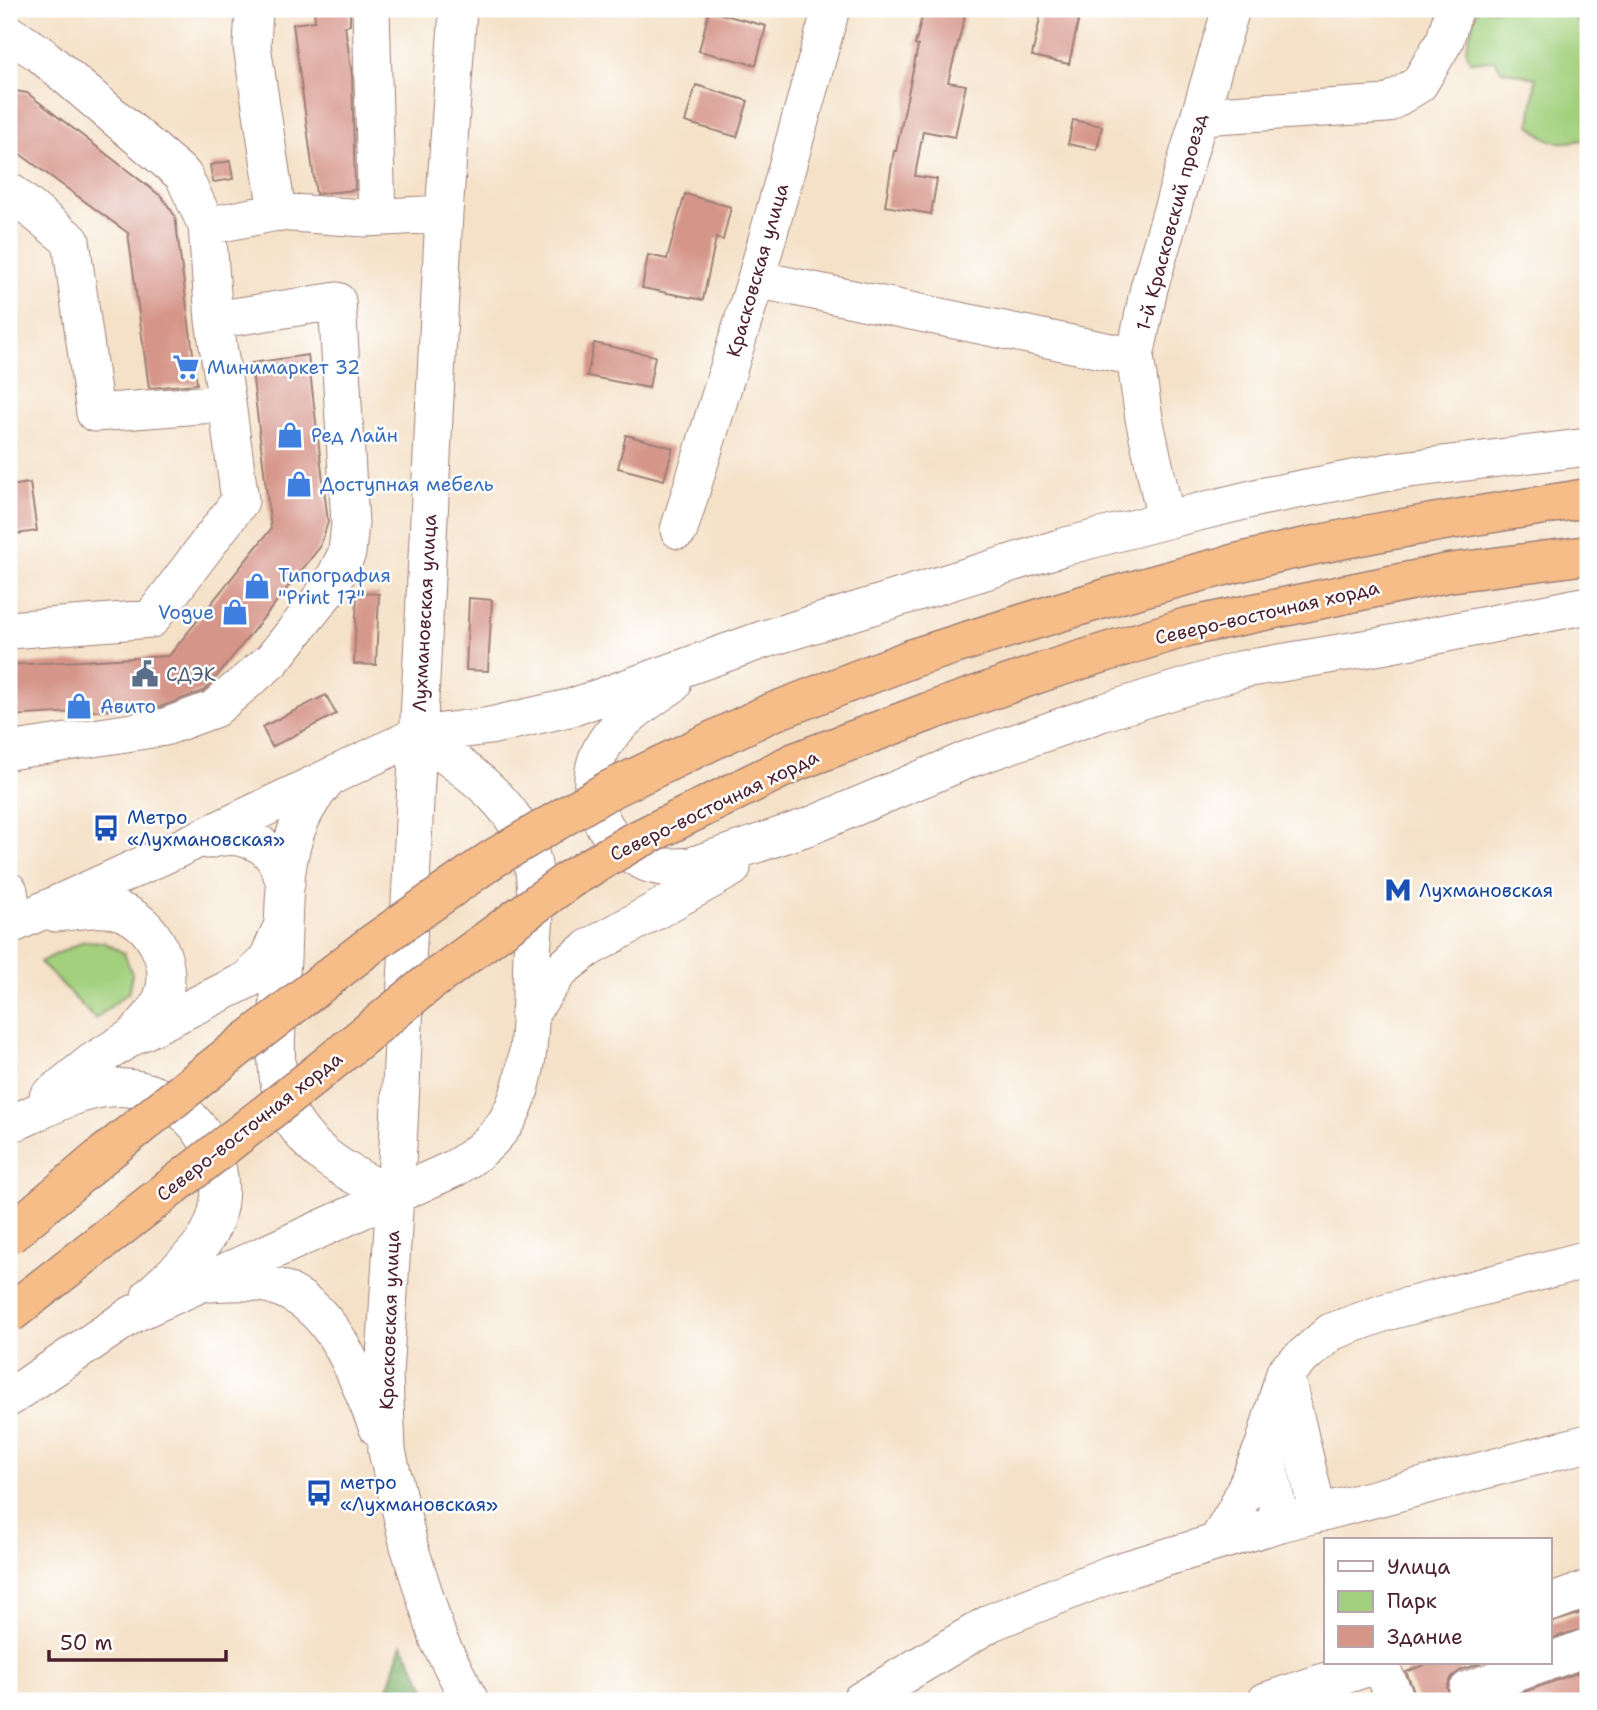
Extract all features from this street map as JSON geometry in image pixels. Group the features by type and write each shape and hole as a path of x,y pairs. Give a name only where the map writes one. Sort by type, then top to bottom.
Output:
{"highway":[{"path":"9,1235 102,1156 239,1047 372,944 491,860 620,785 768,715 913,658 1174,578 1306,547 1445,520 1588,498"},
{"name":"Северо-восточная хорда","path":"9,1314 304,1084 426,985 570,879 631,843 795,762 1052,669 1187,627 1448,573 1588,555"}],"street":[{"path":"254,9 252,46 276,212"},
{"path":"371,9 377,217"},
{"name":"Лухмановская улица","path":"402,1050 444,214 458,9"},
{"name":"Красковская улица","path":"679,530 756,279 831,9"},
{"name":"1-й Красковский проезд","path":"1166,520 1144,418 1135,357 1149,288 1231,9"},
{"path":"1200,116 1387,104 1419,84 1445,40 1454,9"},
{"path":"9,34 39,53 183,175 207,226 214,320 240,501 151,619 9,630"},
{"path":"9,191 71,241 95,413 227,403"},
{"path":"207,226 276,212 377,217 444,214"},
{"path":"756,279 1135,357"},
{"path":"9,751 165,727 214,709 272,660 330,587 347,553 350,523 337,301 214,320"},
{"path":"16,914 180,848 418,735 490,726 547,714 610,695 774,636 1063,547 1166,520 1260,497 1394,471 1588,447"},
{"path":"713,657 660,692 619,726 598,755 593,791 605,828 631,855 650,864 671,868 691,866 810,826 969,759 1101,713 1239,670 1407,641 1588,605"},
{"path":"9,1398 133,1314 465,1162 490,1142 508,1119 519,1095 525,1065 535,892 530,853 517,824 500,802 418,735"},
{"path":"328,778 314,795 294,835 286,868 277,1065 280,1089 288,1111 299,1129 320,1153 394,1196"},
{"path":"529,1015 560,970 587,949 810,826"},
{"path":"180,848 220,836 243,837 253,841 274,858 286,884"},
{"path":"16,914 106,909 121,911 143,924 162,951 166,982 164,995 147,1022 132,1037"},
{"path":"14,1125 92,1062 132,1037 249,979 268,958 284,920"},
{"name":"Красковская улица","path":"402,1050 384,1375 387,1451 409,1546 439,1641 470,1701"},
{"path":"14,1125 91,1091 126,1088 160,1096 177,1105 202,1131 216,1163 219,1182 215,1219 195,1252 133,1314"},
{"path":"1217,1541 1237,1508 1264,1445 1285,1372 1331,1332 1386,1312 1588,1259"},
{"path":"200,1283 264,1283 294,1294 319,1312 347,1356 387,1451"},
{"path":"1285,1372 1318,1514"},
{"path":"860,1701 992,1622 1111,1574 1281,1523 1588,1443"},
{"path":"1264,1445 1281,1523"},
{"path":"1552,1602 1588,1589"},
{"path":"1552,1660 1588,1647"},
{"path":"1266,1701 1307,1695 1378,1664"},
{"path":"1380,1664 1397,1701"},
{"path":"1465,1685 1540,1664"}],"green space":[{"path":"1477,9 1569,9 1582,27 1588,24 1588,139 1557,142 1544,137 1530,125 1536,78 1501,70 1495,60 1470,62 1466,49"},
{"path":"84,941 103,942 124,953 132,974 129,992 95,1019 40,962"},
{"path":"402,1644 433,1701 384,1701"}],"building":[{"path":"314,9 350,9 350,25 345,26 352,75 355,190 316,194 293,24 315,21"},
{"path":"924,9 965,16 948,82 966,85 955,137 923,131 915,176 937,179 931,214 885,206"},
{"path":"1042,9 1081,9 1069,64 1032,56"},
{"path":"709,11 766,26 756,65 699,51"},
{"path":"696,85 748,101 737,137 685,122"},
{"path":"9,90 27,93 162,197 175,216 197,384 149,388 128,233 9,146"},
{"path":"1073,120 1102,126 1097,150 1068,144"},
{"path":"230,161 233,179 213,182 210,165"},
{"path":"685,194 731,207 723,240 716,238 703,300 642,288 648,255 667,259"},
{"path":"594,343 655,356 649,388 587,376"},
{"path":"308,355 328,522 320,547 210,685 203,691 160,707 9,716 9,665 169,656 271,529 251,363"},
{"path":"626,435 673,448 664,480 618,468"},
{"path":"30,483 37,531 9,535 9,486"},
{"path":"357,593 379,594 376,665 354,664"},
{"path":"469,598 492,600 488,671 466,670"},
{"path":"326,695 336,714 272,747 262,727"},
{"path":"1588,1611 1588,1627 1552,1638 1552,1622"},
{"path":"1426,1664 1479,1664 1461,1670 1452,1677 1447,1687 1451,1701 1418,1701 1406,1672"},
{"path":"1588,1669 1588,1701 1505,1699"}],"place":[{"name":"Минимаркет 32","path":"186,367"},
{"name":"Ред Лайн","path":"290,435"},
{"name":"Доступная мебель","path":"299,484"},
{"name":"Типография \"Print 17\"","path":"257,586"},
{"name":"Vogue","path":"235,612"},
{"name":"СДЭК","path":"145,674"},
{"name":"Авито","path":"79,706"},
{"name":"Метро «Лухмановская»","path":"106,828"},
{"name":"Лухмановская","path":"1398,890"},
{"name":"метро «Лухмановская»","path":"319,1493"}]}
